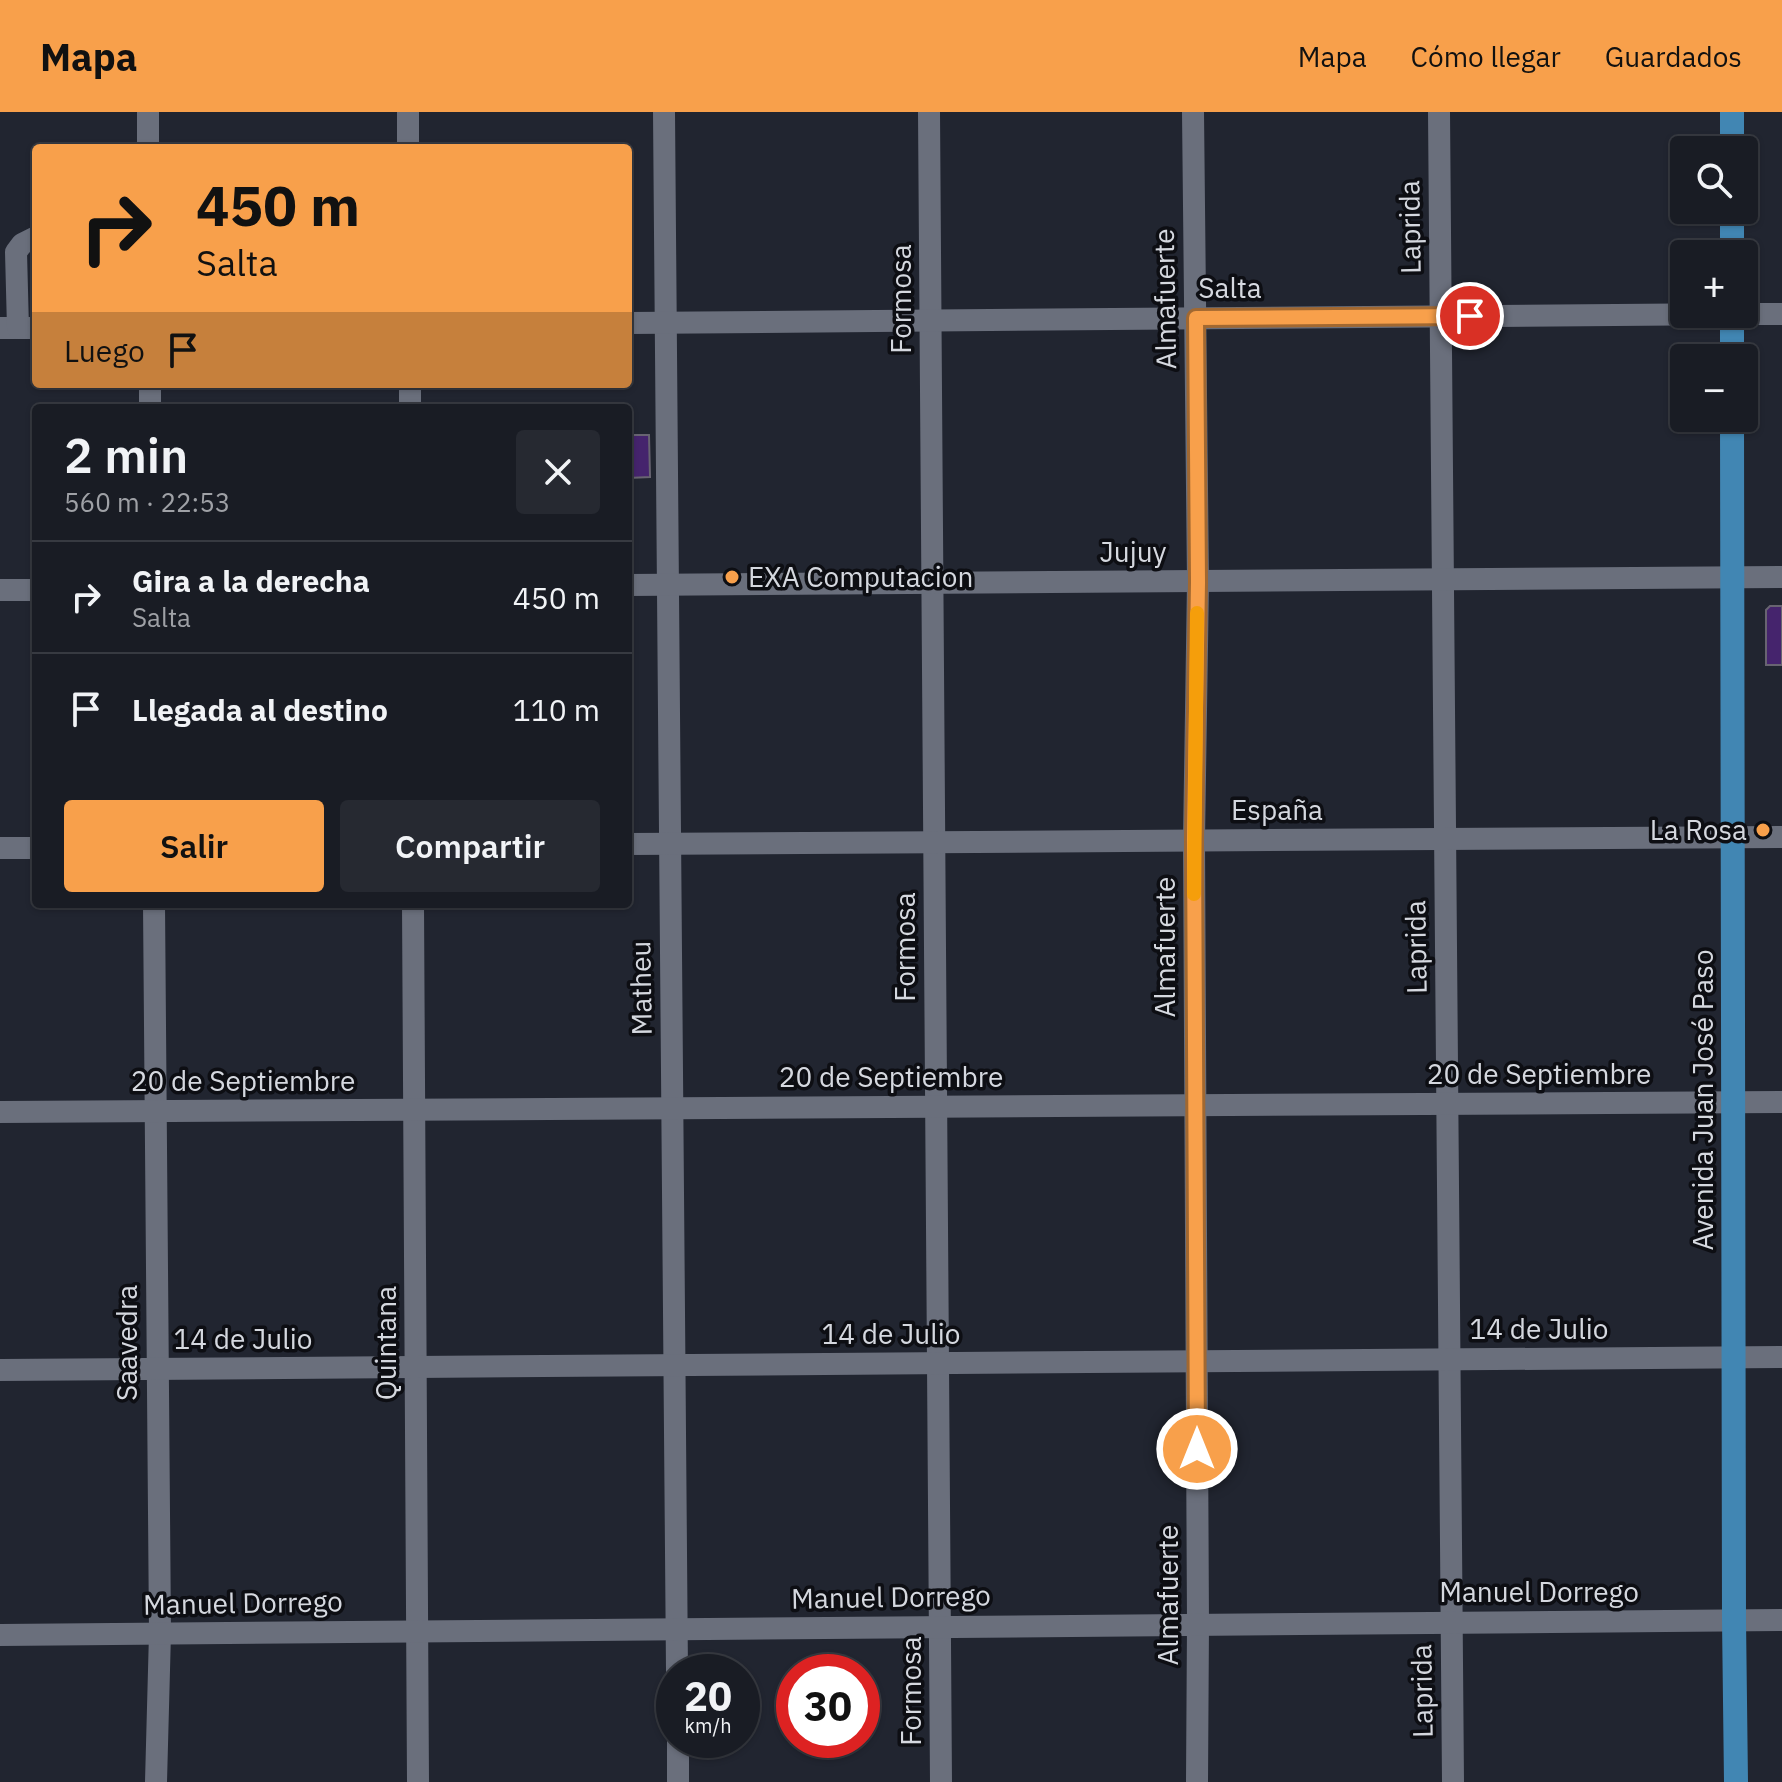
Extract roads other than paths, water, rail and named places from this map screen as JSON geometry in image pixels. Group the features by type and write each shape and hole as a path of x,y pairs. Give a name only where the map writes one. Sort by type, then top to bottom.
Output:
{"main road":[{"path":"1732,112 1732,136"},
{"name":"Avenida Juan José Paso","path":"1732,432 1736,1782"}],"street":[{"path":"148,112 148,144"},
{"path":"408,112 408,144"},
{"name":"Matheu","path":"664,112 677,1654"},
{"name":"Formosa","path":"929,112 941,1782"},
{"name":"Almafuerte","path":"1193,112 1198,582 1194,840 1197,1782"},
{"name":"Laprida","path":"1439,112 1453,1782"},
{"path":"18,328 16,252 22,244 32,239"},
{"path":"1758,314 1782,314"},
{"name":"Salta","path":"632,323 1670,315"},
{"name":"Jujuy","path":"632,585 1782,577"},
{"path":"0,590 32,590"},
{"name":"España","path":"632,844 1782,837"},
{"path":"0,848 32,848"},
{"name":"Saavedra","path":"154,908 160,1633 156,1782"},
{"name":"Quintana","path":"413,908 418,1782"},
{"name":"20 de Septiembre","path":"0,1112 1782,1102"},
{"name":"14 de Julio","path":"0,1370 1782,1357"},
{"name":"Manuel Dorrego","path":"0,1635 1782,1620"},
{"path":"678,1758 678,1782"}],"place":[{"name":"EXA Computacion","path":"732,577"},
{"name":"La Rosa","path":"1763,830"}]}
